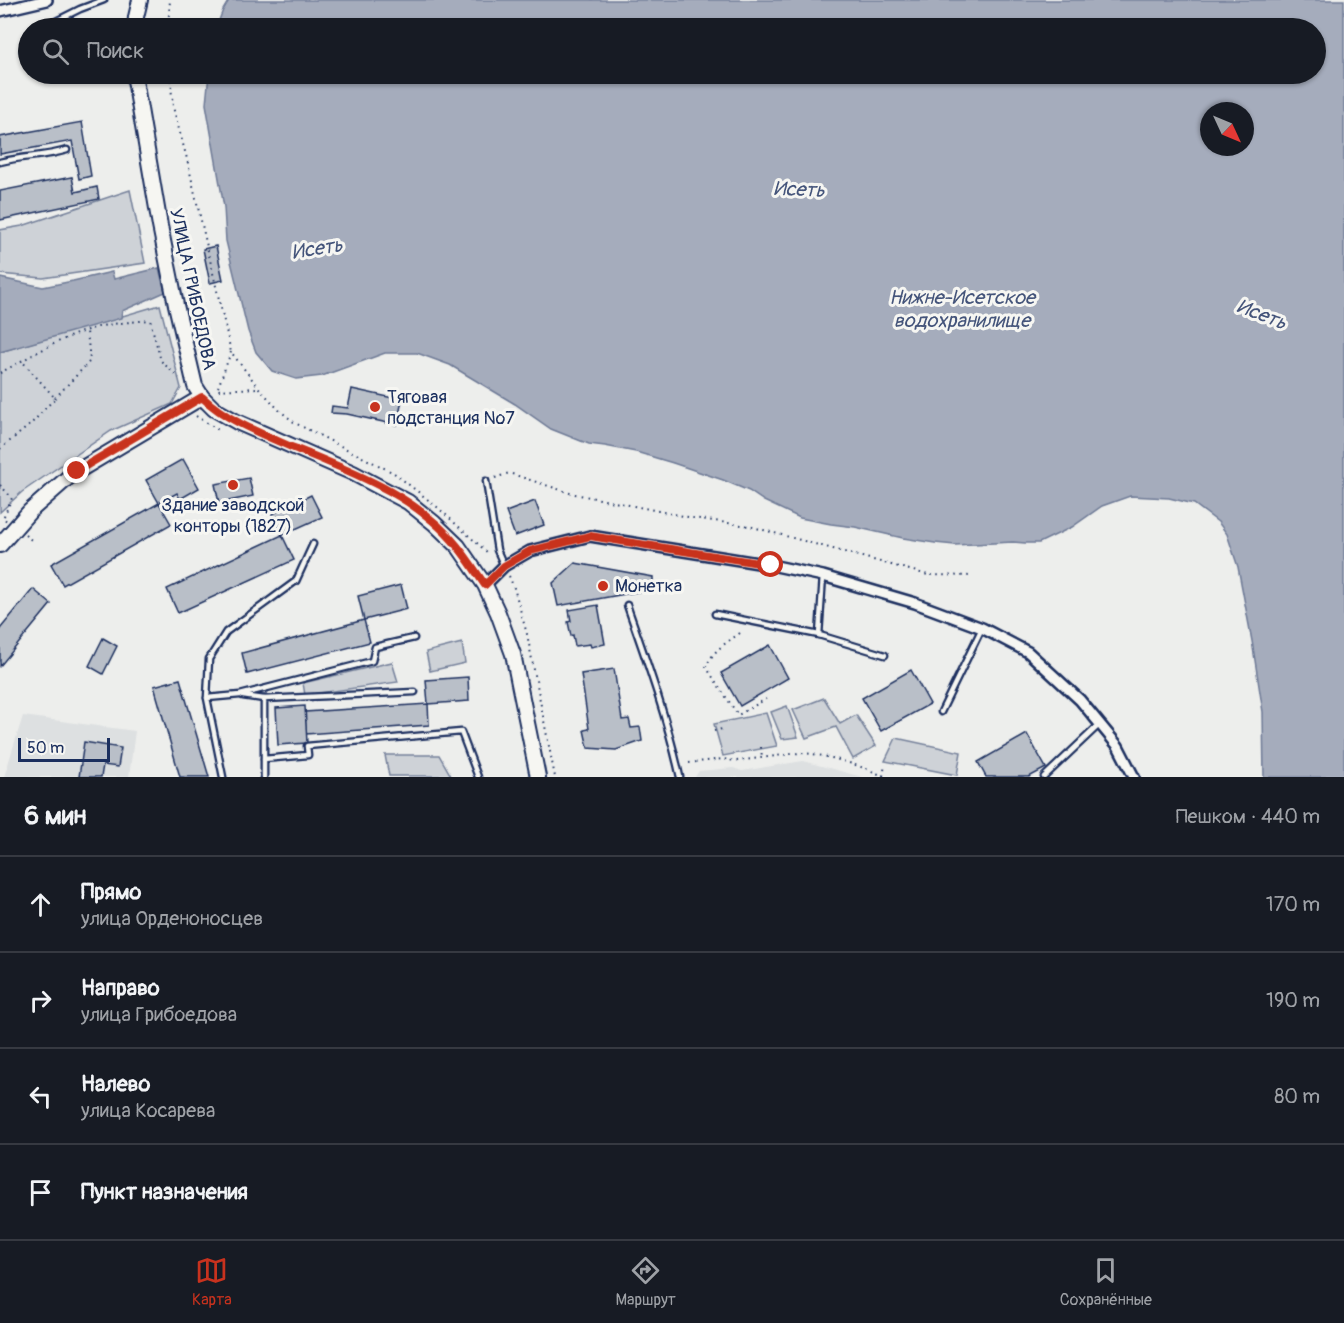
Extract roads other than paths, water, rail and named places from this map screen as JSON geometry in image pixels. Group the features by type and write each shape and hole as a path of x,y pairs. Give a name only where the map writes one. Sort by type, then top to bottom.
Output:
{"main road":[{"path":"136,18 140,0"},
{"name":"УЛИЦА ГРИБОЕДОВА","path":"136,84 160,226 195,386 214,409 237,422 353,473 408,502 458,546 485,585 513,654 538,777"},
{"path":"0,545 30,511 71,475 202,397"}],"street":[{"path":"0,11 26,2 47,0"},
{"path":"485,585 504,566 530,551 590,536 771,565 823,576 915,603 982,628 1028,652 1080,700 1118,746 1134,777"}],"lane":[{"path":"62,18 104,0"},
{"path":"0,162 67,150"},
{"path":"486,482 497,550 504,566"},
{"path":"223,777 207,698 209,659 226,632 296,581 314,544"},
{"path":"819,635 823,576"},
{"path":"627,605 671,736 680,777"},
{"path":"715,614 819,635 885,655"},
{"path":"941,712 982,628"},
{"path":"207,698 240,695 372,660 375,647 414,638"},
{"path":"240,695 264,699 415,692"},
{"path":"264,699 264,777"},
{"path":"1044,777 1100,724"},
{"path":"264,759 308,755 307,746 461,732 478,777"}],"water":[{"name":"Нижне-Исетское водохранилище","path":"229,0 1344,0 1344,777 1264,777 1263,712 1238,567 1227,534 1218,522 1194,504 1169,498 1130,496 1102,506 1072,527 1039,543 955,545 935,543 800,518 723,480 636,452 589,444 551,429 515,404 450,365 417,353 385,353 322,376 296,379 272,371 256,352 248,331 226,241 224,207 206,104 208,84 1326,84 1326,18 220,18"},
{"path":"159,268 165,292 122,311 121,318 0,352 0,278 43,287 112,272 114,279"}],"place":[{"name":"Тяговая подстанция №7","path":"375,407"},
{"name":"Здание заводской конторы (1827)","path":"233,485"},
{"name":"Монетка","path":"603,586"}],"water label":[{"name":"Исеть","path":"799,189"},
{"name":"Исеть","path":"317,248"},
{"name":"Исеть","path":"1262,314"}]}
